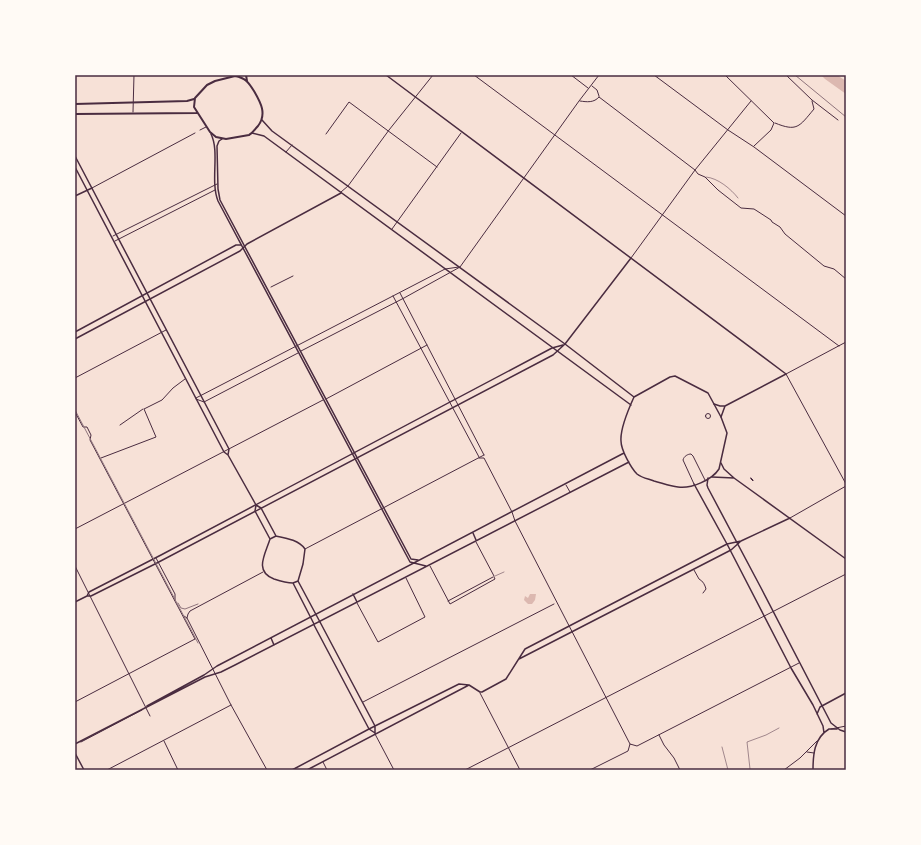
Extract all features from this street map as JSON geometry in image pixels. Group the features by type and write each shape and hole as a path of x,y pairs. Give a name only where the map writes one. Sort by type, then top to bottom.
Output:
{"main road":[{"path":"195,98 194,107 197,113 206,127 216,137 222,139 252,133 262,120 262,105 247,80 246,75"},
{"path":"75,104 187,101 195,98 210,83 237,76 247,80"},
{"path":"75,114 197,113"}],"street":[{"path":"134,75 134,113"},
{"path":"386,75 786,374 846,485 790,518 741,541 728,544 525,649 506,679 480,692"},
{"path":"75,339 240,251 243,246 341,192 348,186 389,130 433,75"},
{"path":"474,75 839,346"},
{"path":"571,75 588,88"},
{"path":"204,402 403,299 460,267 588,88 592,86 599,75"},
{"path":"654,75 846,216"},
{"path":"725,75 774,123 789,128 797,127 814,109 812,100"},
{"path":"786,75 812,100 838,120"},
{"path":"592,86 597,90 600,97 695,170 698,174 705,177 718,190 741,208 754,209 771,220 780,227 785,234 824,266 834,269 846,279"},
{"path":"579,101 594,101 600,97"},
{"path":"75,602 87,596 91,596 158,563 558,352 631,258 695,170 751,101"},
{"path":"326,134 350,102 437,167"},
{"path":"262,120 270,129 565,344 634,397"},
{"path":"754,147 771,130 774,123"},
{"path":"200,130 206,127"},
{"path":"210,132 214,143 216,184"},
{"path":"391,229 462,132"},
{"path":"75,196 195,133"},
{"path":"252,133 264,136 631,405"},
{"path":"222,139 217,146 216,189 220,200 243,246 411,559 421,560"},
{"path":"286,152 292,145"},
{"path":"75,156 229,450 228,455"},
{"path":"75,167 224,452 228,455 256,505 261,508 276,536"},
{"path":"112,237 216,184"},
{"path":"114,241 216,189"},
{"path":"75,332 236,245 243,246"},
{"path":"196,398 445,269 460,267"},
{"path":"270,287 293,276"},
{"path":"400,292 458,404 512,512 515,521 630,744 628,751 590,770"},
{"path":"393,296 479,458"},
{"path":"350,319 353,324"},
{"path":"75,378 167,330"},
{"path":"714,404 725,406 846,342"},
{"path":"87,596 89,592 198,536 455,399 552,348 565,344"},
{"path":"75,529 124,505 427,345"},
{"path":"251,370 254,376"},
{"path":"712,477 719,469 727,433 721,417 708,393 705,390 676,376 670,377 634,397 621,437 621,443 624,453 636,474 678,487 685,487 712,477 734,478"},
{"path":"120,425 144,409 162,400 173,388 185,379"},
{"path":"196,398 204,402"},
{"path":"721,417 725,406"},
{"path":"100,458 156,436 144,409"},
{"path":"75,412 83,427 87,427 91,435 90,440 195,639"},
{"path":"397,430 400,435"},
{"path":"146,707 315,614 566,485 624,453"},
{"path":"705,480 693,456 689,454 684,457 683,461 694,484 728,544 791,668 817,714 823,726 824,733"},
{"path":"305,550 479,458 484,457"},
{"path":"721,461 724,469 734,478 846,559"},
{"path":"75,744 205,677 221,672 320,622 629,462"},
{"path":"307,478 310,482"},
{"path":"708,478 708,488 831,724 846,732"},
{"path":"566,485 570,492"},
{"path":"256,505 255,511 270,539"},
{"path":"383,508 410,562 413,564 426,566"},
{"path":"473,533 494,577"},
{"path":"198,536 201,540"},
{"path":"298,581 293,583 270,577 264,572 262,562 270,539 276,536 296,542 302,545 305,550 298,581 375,726 375,733 394,770"},
{"path":"519,659 694,570 731,550 741,541"},
{"path":"156,558 175,594 175,600"},
{"path":"407,567 409,560"},
{"path":"429,565 450,604 495,579 494,577"},
{"path":"75,566 150,716"},
{"path":"694,570 699,579 706,586 703,593"},
{"path":"187,618 190,610 264,572"},
{"path":"465,770 606,696 846,574"},
{"path":"353,594 378,642 425,617 405,577"},
{"path":"448,601 494,577"},
{"path":"293,583 369,730 375,733"},
{"path":"363,703 554,604"},
{"path":"182,614 187,618 198,638 231,705 267,770"},
{"path":"75,702 198,638"},
{"path":"271,638 274,645"},
{"path":"630,744 637,746 800,663"},
{"path":"292,770 459,684 469,685 480,692 520,770"},
{"path":"306,770 469,685"},
{"path":"814,709 846,693"},
{"path":"107,770 231,705"},
{"path":"817,714 819,708 822,706"},
{"path":"784,770 806,752 824,733 835,727 846,726"},
{"path":"830,729 840,730"},
{"path":"659,735 680,770"},
{"path":"163,741 178,770"},
{"path":"813,770 814,753 817,741"},
{"path":"806,752 814,753"},
{"path":"75,753 84,770"},
{"path":"323,761 327,770"}],"lane":[{"path":"705,177 716,180 733,192 738,198"},
{"path":"494,577 504,572"},
{"path":"751,770 747,742 766,735 779,728"},
{"path":"722,747 728,770"}],"shaded area":[{"path":"821,75 837,75 846,81 846,94 825,79"},
{"path":"530,594 536,594 535,600 532,604 528,604 524,600 525,596 528,598"}],"tram line":[{"path":"75,410 198,643"},
{"path":"178,603 181,608 185,609 198,604"}],"railway":[{"path":"795,75 846,117"}]}
